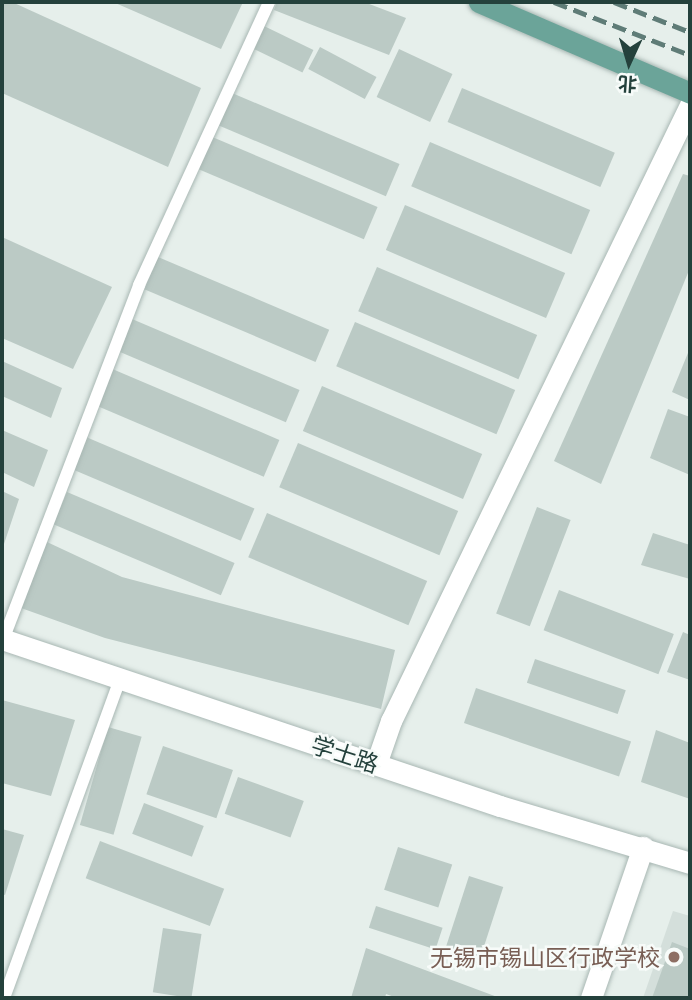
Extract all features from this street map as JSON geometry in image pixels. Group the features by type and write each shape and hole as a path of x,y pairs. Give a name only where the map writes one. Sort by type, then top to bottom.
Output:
{"main road":[{"path":"478,2 690,93"}],"street":[{"path":"376,764 391,721 690,105"},
{"name":"学士路","path":"3,639 500,806 690,863"},
{"path":"591,998 643,847"}],"lane":[{"path":"3,639 139,285 269,2"},
{"path":"4,998 120,679"}],"shaded area":[{"name":"无锡市锡山区行政学校","path":"673,911 690,916 690,998 643,998"}],"building":[{"path":"2,2 12,2 201,88 168,167 2,93"},
{"path":"113,2 243,2 221,49"},
{"path":"277,2 364,2 406,18 389,55 274,10"},
{"path":"264,26 313,50 302,73 253,48"},
{"path":"320,47 377,77 365,99 308,69"},
{"path":"399,49 452,74 430,122 377,97"},
{"path":"462,88 615,153 600,187 448,122"},
{"path":"232,93 400,164 386,196 218,125"},
{"path":"210,136 378,207 364,239 196,168"},
{"path":"430,142 590,210 571,254 411,186"},
{"path":"683,174 690,176 690,268 601,484 554,461"},
{"path":"405,205 565,273 546,318 386,250"},
{"path":"2,237 112,287 73,369 2,338"},
{"path":"158,257 329,330 316,362 144,289"},
{"path":"377,267 537,335 518,379 358,311"},
{"path":"132,319 300,390 286,422 118,351"},
{"path":"355,322 515,390 496,434 336,366"},
{"path":"690,348 690,400 672,392"},
{"path":"2,361 62,388 51,418 2,396"},
{"path":"110,368 279,440 264,477 94,405"},
{"path":"322,386 482,454 463,499 303,431"},
{"path":"668,409 690,417 690,475 650,458"},
{"path":"2,430 48,450 34,487 2,472"},
{"path":"86,437 254,509 241,541 72,469"},
{"path":"298,443 458,511 439,555 279,487"},
{"path":"2,491 19,499 2,550"},
{"path":"67,492 235,563 221,595 53,524"},
{"path":"537,507 571,520 530,626 496,613"},
{"path":"267,513 427,581 408,625 248,557"},
{"path":"653,533 690,545 690,579 641,565"},
{"path":"47,542 122,577 395,650 381,709 105,638 21,608"},
{"path":"559,590 674,634 658,674 544,630"},
{"path":"683,632 690,635 690,680 667,672"},
{"path":"535,659 626,690 618,714 527,683"},
{"path":"476,688 631,741 619,776 464,723"},
{"path":"2,700 75,720 51,796 2,783"},
{"path":"108,727 142,737 114,835 80,825"},
{"path":"656,730 690,743 690,799 641,782"},
{"path":"163,746 233,770 216,818 146,794"},
{"path":"238,777 304,801 290,838 225,814"},
{"path":"144,803 204,826 192,857 132,834"},
{"path":"2,829 24,835 5,895 2,894"},
{"path":"100,841 224,889 210,926 86,878"},
{"path":"398,847 452,865 438,907 384,890"},
{"path":"469,876 503,887 479,963 444,952"},
{"path":"376,906 443,928 435,950 369,928"},
{"path":"163,928 202,934 191,998 153,992"},
{"path":"672,942 690,949 690,998 652,998"},
{"path":"366,948 500,998 397,998 386,994 385,998 351,998"}],"railway":[{"path":"554,2 690,55"},
{"path":"614,2 690,32"}],"place":[{"name":"无锡市锡山区行政学校","path":"674,957"}]}
